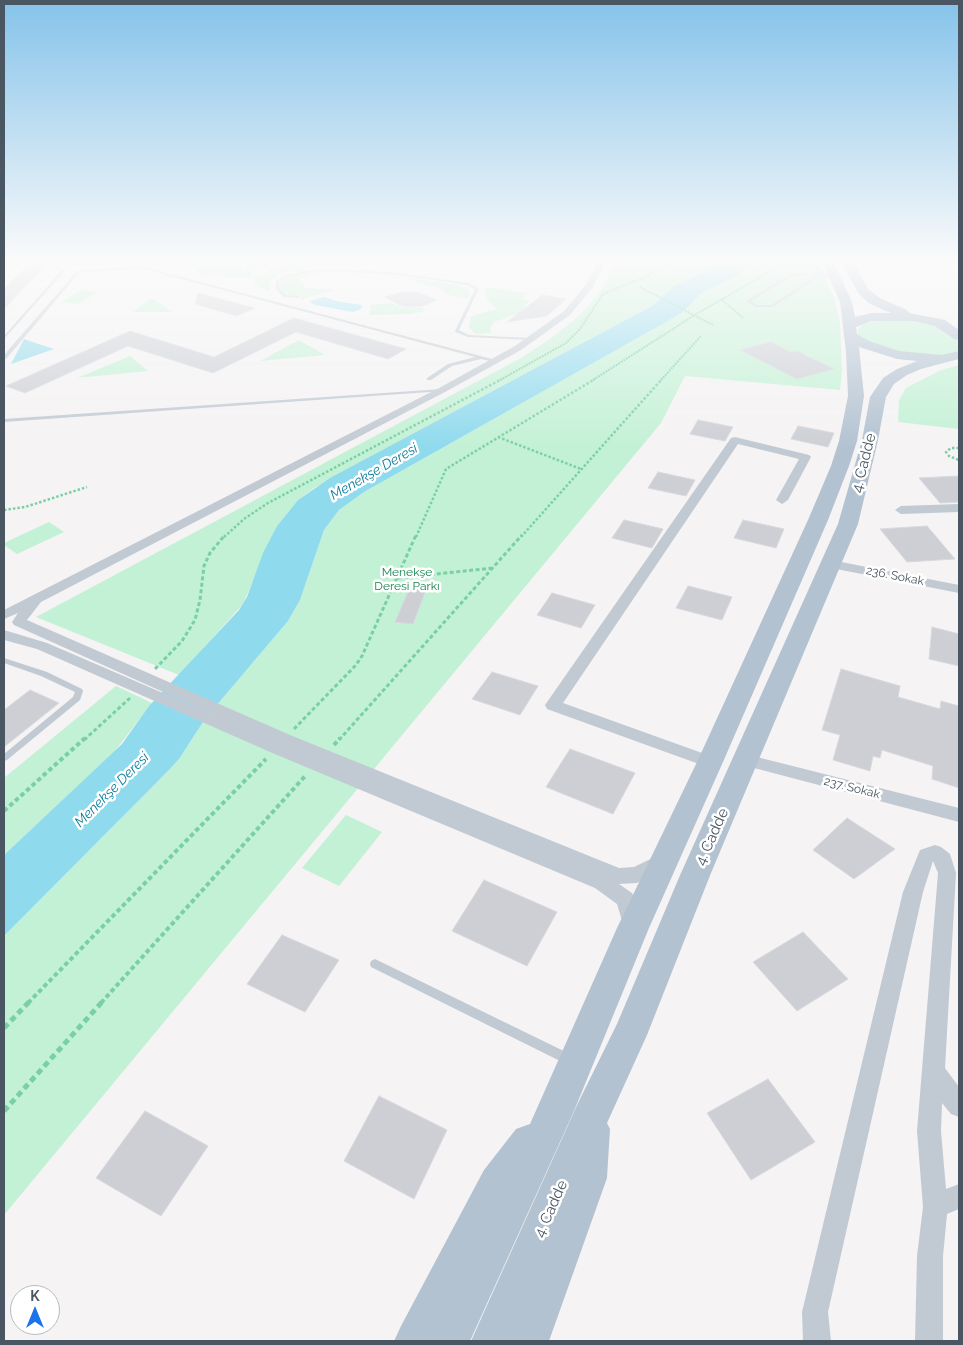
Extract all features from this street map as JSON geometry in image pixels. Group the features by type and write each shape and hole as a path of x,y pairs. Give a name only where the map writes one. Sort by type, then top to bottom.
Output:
{"main road":[{"name":"4. Cadde","path":"493,1341 576,1107 576,1063 633,928 710,762 814,529 840,466 848,441 856,396 850,323"},
{"path":"856,323 851,331 864,344 879,350 897,355 951,357"},
{"path":"940,323 959,325"},
{"path":"940,323 959,336"},
{"name":"4. Cadde","path":"448,1341 576,1107 630,1035 696,873 848,524 870,440 878,397 888,382 902,372 916,366 951,357"},
{"path":"416,1341 498,1184 576,1107"},
{"path":"527,1341 588,1178 576,1107"}],"street":[{"path":"4,614 35,600 442,390 494,361 553,323"},
{"path":"710,762 552,705 735,440 805,457 782,500"},
{"path":"901,510 959,508"},
{"name":"236. Sokak","path":"831,564 959,589"},
{"path":"19,622 35,600"},
{"path":"4,621 19,622 146,686"},
{"path":"4,635 42,646 146,686 280,744 618,876 637,875 664,860"},
{"path":"320,760 602,882 625,899 633,928"},
{"name":"237. Sokak","path":"746,760 959,815"},
{"path":"817,1341 815,1312 913,892 926,856 935,852 943,859 947,873 929,1131 935,1207 930,1256 929,1341"},
{"path":"933,1071 959,1106"},
{"path":"935,1207 959,1196"}],"lane":[{"path":"4,338 17,323"},
{"path":"4,358 34,323"},
{"path":"348,323 494,361"},
{"path":"461,323 457,332 468,336 494,339 530,339"},
{"path":"429,379 450,365 479,358"},
{"path":"4,421 442,390"},
{"path":"4,660 44,674 79,691 77,698 4,758"},
{"path":"375,964 576,1063"}],"path":[{"path":"4,811 146,686 157,666 182,641 194,620 200,600 204,566 210,553 244,519 268,503 546,356 566,342 584,323"},
{"path":"4,1028 356,665 398,578 446,469 590,383 684,323"},
{"path":"709,323 713,325"},
{"path":"4,1111 701,336"},
{"path":"498,437 582,469"},
{"path":"959,448 951,448 946,452 949,456 959,460"},
{"path":"4,510 25,507 87,487"},
{"path":"398,578 493,568"}],"green space":[{"path":"470,323 493,323 490,328 491,333 475,334 469,328"},
{"path":"571,323 621,323 314,488 298,500 277,526 243,604 179,675 36,617 521,358"},
{"name":"Menekşe Deresi Parkı","path":"665,323 840,323 842,370 840,390 685,376 661,423 4,1215 4,936 179,759 205,719 288,621 300,600 324,530 339,510 364,492"},
{"path":"864,323 925,323 951,331 959,337 959,351 943,357 876,348 858,335 858,329"},
{"path":"299,340 325,355 260,361"},
{"path":"130,356 148,371 77,378"},
{"path":"959,365 959,429 898,422 899,400 906,388 941,370"},
{"path":"49,522 64,532 17,554 4,545 4,543"},
{"path":"116,686 152,703 114,752 4,855 4,778"},
{"path":"346,815 382,832 339,886 302,868"}],"water":[{"name":"Menekşe Deresi","path":"621,323 665,323 364,492 339,510 324,530 300,600 288,621 205,719 179,759 4,936 4,855 122,744 149,706 239,610 247,597 263,553 277,526 298,500 330,478"},
{"path":"24,339 54,349 11,364"}],"building":[{"path":"284,323 311,323 406,349 388,359 296,332 213,373 128,346 25,393 6,386 130,331 214,357"},
{"path":"771,342 791,352 797,351 834,369 797,379 740,350"},
{"path":"698,420 733,427 725,441 690,434"},
{"path":"798,426 834,433 828,447 791,439"},
{"path":"658,472 695,480 686,496 648,488"},
{"path":"959,476 959,502 940,503 919,478"},
{"path":"624,520 663,529 652,548 612,538"},
{"path":"743,520 784,529 776,548 734,538"},
{"path":"927,526 955,559 907,562 880,529"},
{"path":"411,585 427,587 413,624 395,622"},
{"path":"688,586 732,597 722,620 676,608"},
{"path":"552,593 595,605 581,628 537,615"},
{"path":"932,627 959,634 959,666 929,659"},
{"path":"841,669 900,686 898,697 940,709 941,701 959,706 959,788 932,779 933,766 882,750 880,758 873,756 870,771 833,760 840,735 822,730"},
{"path":"492,672 538,686 520,715 472,699"},
{"path":"30,690 59,703 4,747 4,710"},
{"path":"570,749 635,773 613,814 546,787"},
{"path":"847,818 895,849 854,879 813,850"},
{"path":"484,880 557,912 527,966 452,931"},
{"path":"803,932 848,979 797,1011 753,962"},
{"path":"282,935 339,960 305,1012 247,984"},
{"path":"768,1079 815,1142 751,1180 707,1113"},
{"path":"379,1096 447,1130 414,1199 344,1161"},
{"path":"145,1111 208,1146 161,1216 96,1178"}]}
